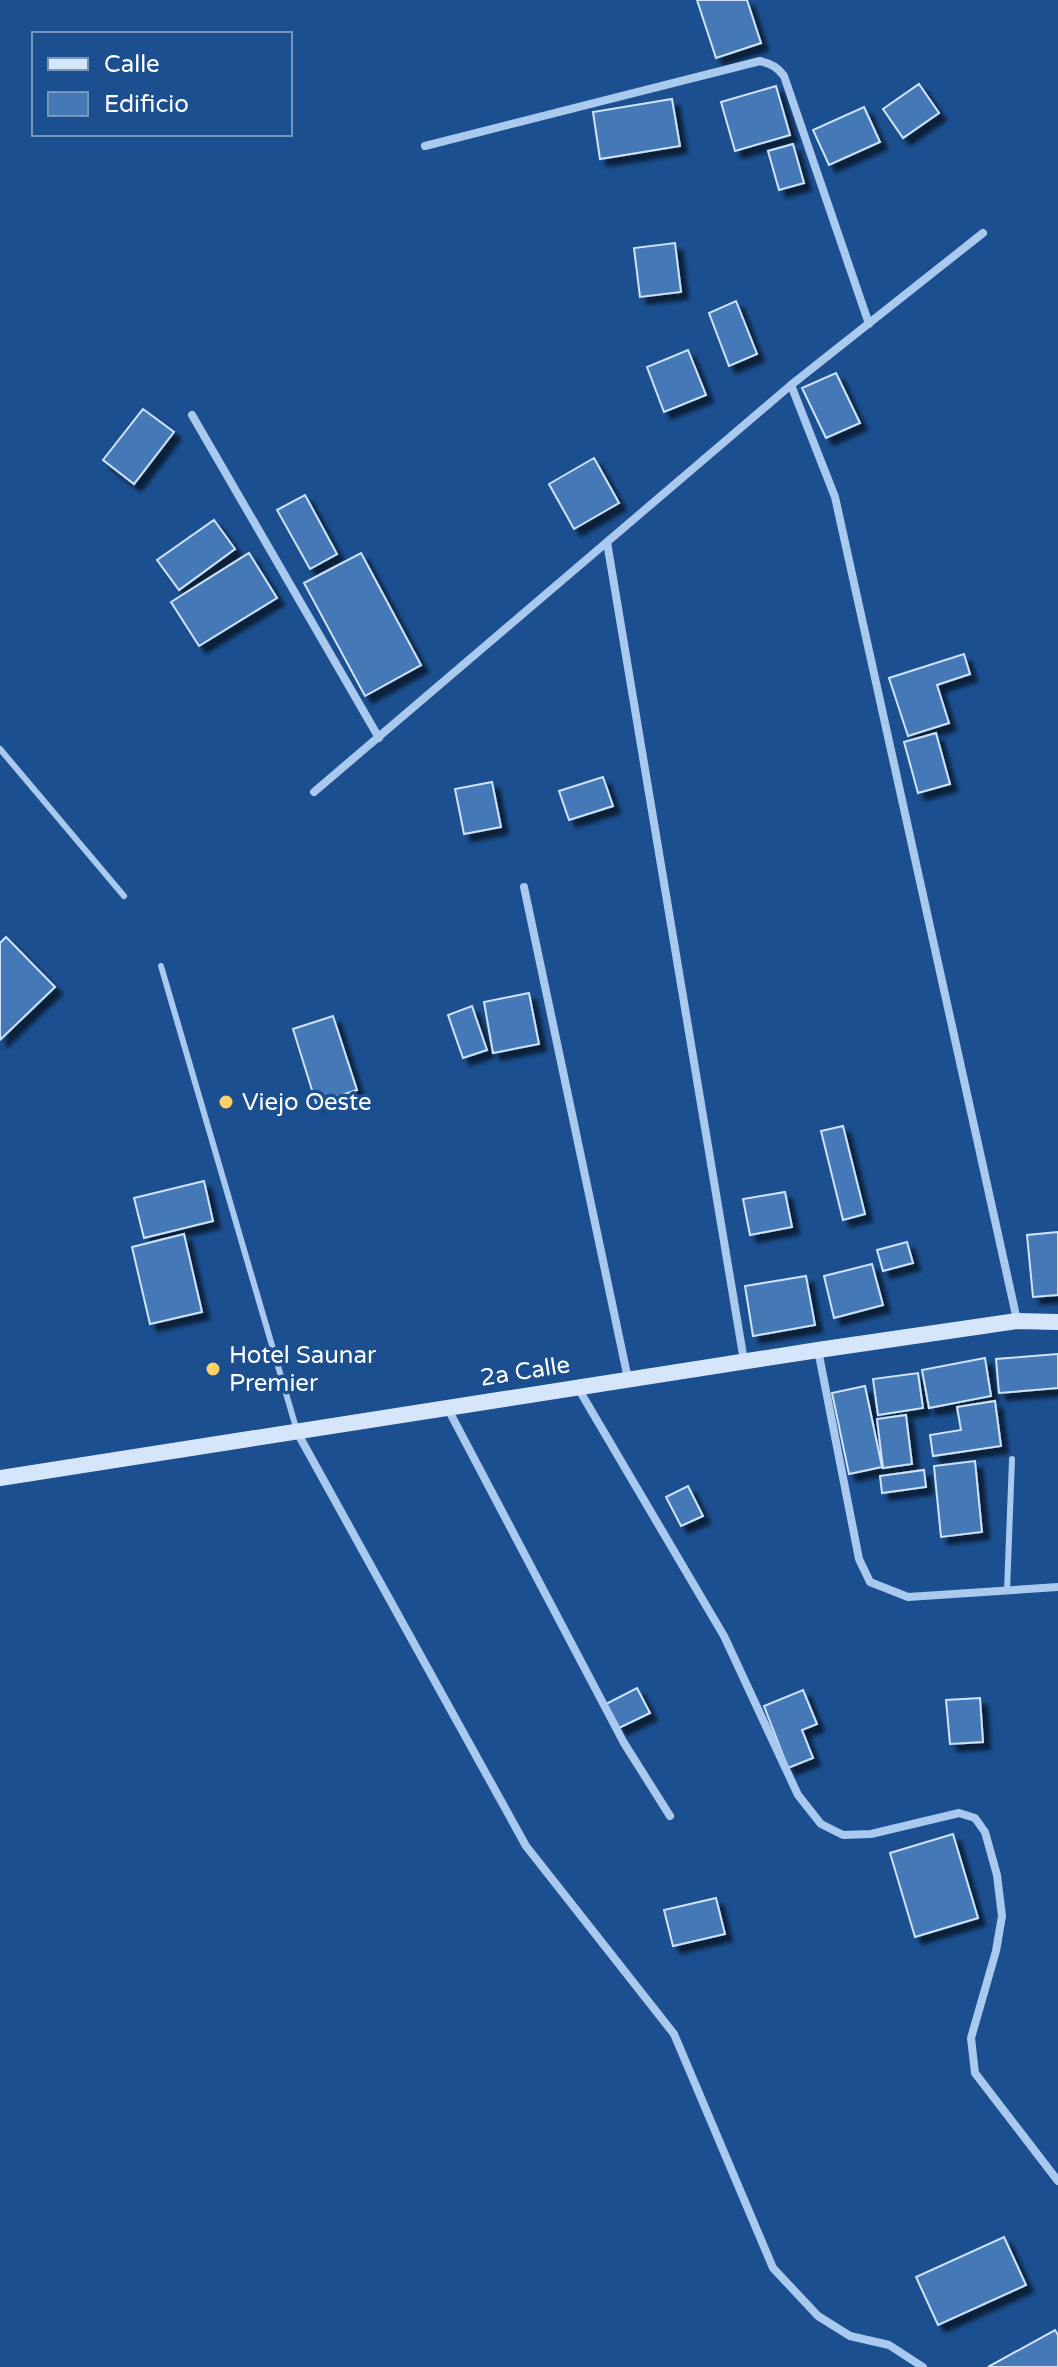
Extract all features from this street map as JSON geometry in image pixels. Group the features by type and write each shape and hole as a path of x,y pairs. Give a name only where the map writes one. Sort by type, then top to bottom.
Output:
{"main road":[{"name":"2a Calle","path":"0,1478 818,1350 1017,1321 1058,1322"}],"street":[{"path":"425,146 760,61 769,63 784,76 869,324"},
{"path":"314,792 791,385 983,233"},
{"path":"791,385 835,497 1017,1321"},
{"path":"192,415 379,738"},
{"path":"607,542 744,1361"},
{"path":"524,887 628,1379"},
{"path":"818,1350 859,1559 870,1582 908,1597 1058,1587"},
{"path":"577,1387 724,1636 798,1795 821,1824 843,1835 871,1834 959,1813 975,1818 985,1832 997,1875 1002,1916 996,1951 971,2038 975,2073 1058,2181"},
{"path":"447,1407 624,1743 670,1816"},
{"path":"297,1431 526,1846 674,2034 773,2268 818,2316 850,2336 889,2345 923,2367"}],"lane":[{"path":"0,749 124,896"},
{"path":"161,966 297,1431"},
{"path":"1007,1591 1012,1459"}],"building":[{"path":"697,0 747,0 761,43 716,58"},
{"path":"919,84 939,113 903,138 883,109"},
{"path":"776,86 790,135 735,151 721,102"},
{"path":"672,99 680,146 600,159 593,112"},
{"path":"864,107 880,142 829,165 813,130"},
{"path":"793,144 804,183 779,190 768,151"},
{"path":"675,243 681,292 640,297 634,248"},
{"path":"736,301 757,354 729,366 709,313"},
{"path":"688,350 706,395 664,412 647,367"},
{"path":"836,373 860,423 826,438 802,388"},
{"path":"143,409 174,432 134,484 103,460"},
{"path":"594,458 619,503 574,529 549,484"},
{"path":"305,495 337,554 310,569 277,510"},
{"path":"214,520 235,549 179,590 157,560"},
{"path":"249,553 277,598 199,646 171,602"},
{"path":"361,553 421,665 365,696 304,583"},
{"path":"964,654 970,674 937,685 949,723 908,736 889,678"},
{"path":"936,733 950,784 918,793 904,742"},
{"path":"603,777 613,806 569,820 559,791"},
{"path":"492,782 501,827 464,834 455,789"},
{"path":"6,937 55,987 0,1040 0,943"},
{"path":"529,993 539,1044 493,1053 484,1002"},
{"path":"472,1006 487,1050 463,1058 448,1015"},
{"path":"333,1016 357,1090 316,1103 293,1029"},
{"path":"843,1126 865,1214 843,1220 821,1131"},
{"path":"204,1181 213,1221 144,1238 134,1198"},
{"path":"785,1192 792,1227 750,1235 743,1199"},
{"path":"1058,1232 1058,1295 1033,1297 1027,1235"},
{"path":"184,1234 202,1312 150,1324 132,1247"},
{"path":"907,1242 913,1263 883,1271 877,1250"},
{"path":"872,1264 883,1305 834,1318 824,1276"},
{"path":"806,1276 815,1325 753,1336 745,1286"},
{"path":"1058,1354 1058,1388 999,1393 996,1359"},
{"path":"985,1358 991,1396 929,1408 922,1370"},
{"path":"918,1373 923,1408 878,1415 873,1379"},
{"path":"865,1386 882,1467 849,1474 832,1393"},
{"path":"995,1401 1001,1446 933,1456 930,1435 961,1430 957,1407"},
{"path":"906,1415 912,1464 883,1468 877,1419"},
{"path":"975,1461 982,1532 941,1537 934,1466"},
{"path":"924,1470 926,1487 882,1493 880,1476"},
{"path":"688,1486 703,1516 681,1526 666,1497"},
{"path":"637,1688 650,1713 619,1728 606,1704"},
{"path":"803,1690 817,1724 802,1730 813,1758 788,1768 764,1706"},
{"path":"980,1698 983,1742 950,1744 946,1700"},
{"path":"953,1834 978,1918 915,1937 890,1853"},
{"path":"716,1898 725,1934 673,1946 664,1910"},
{"path":"1004,2237 1026,2285 938,2325 916,2277"},
{"path":"1055,2330 1058,2335 1058,2367 988,2367"}],"place":[{"name":"Viejo Oeste","path":"226,1102"},
{"name":"Hotel Saunar Premier","path":"213,1369"}]}
